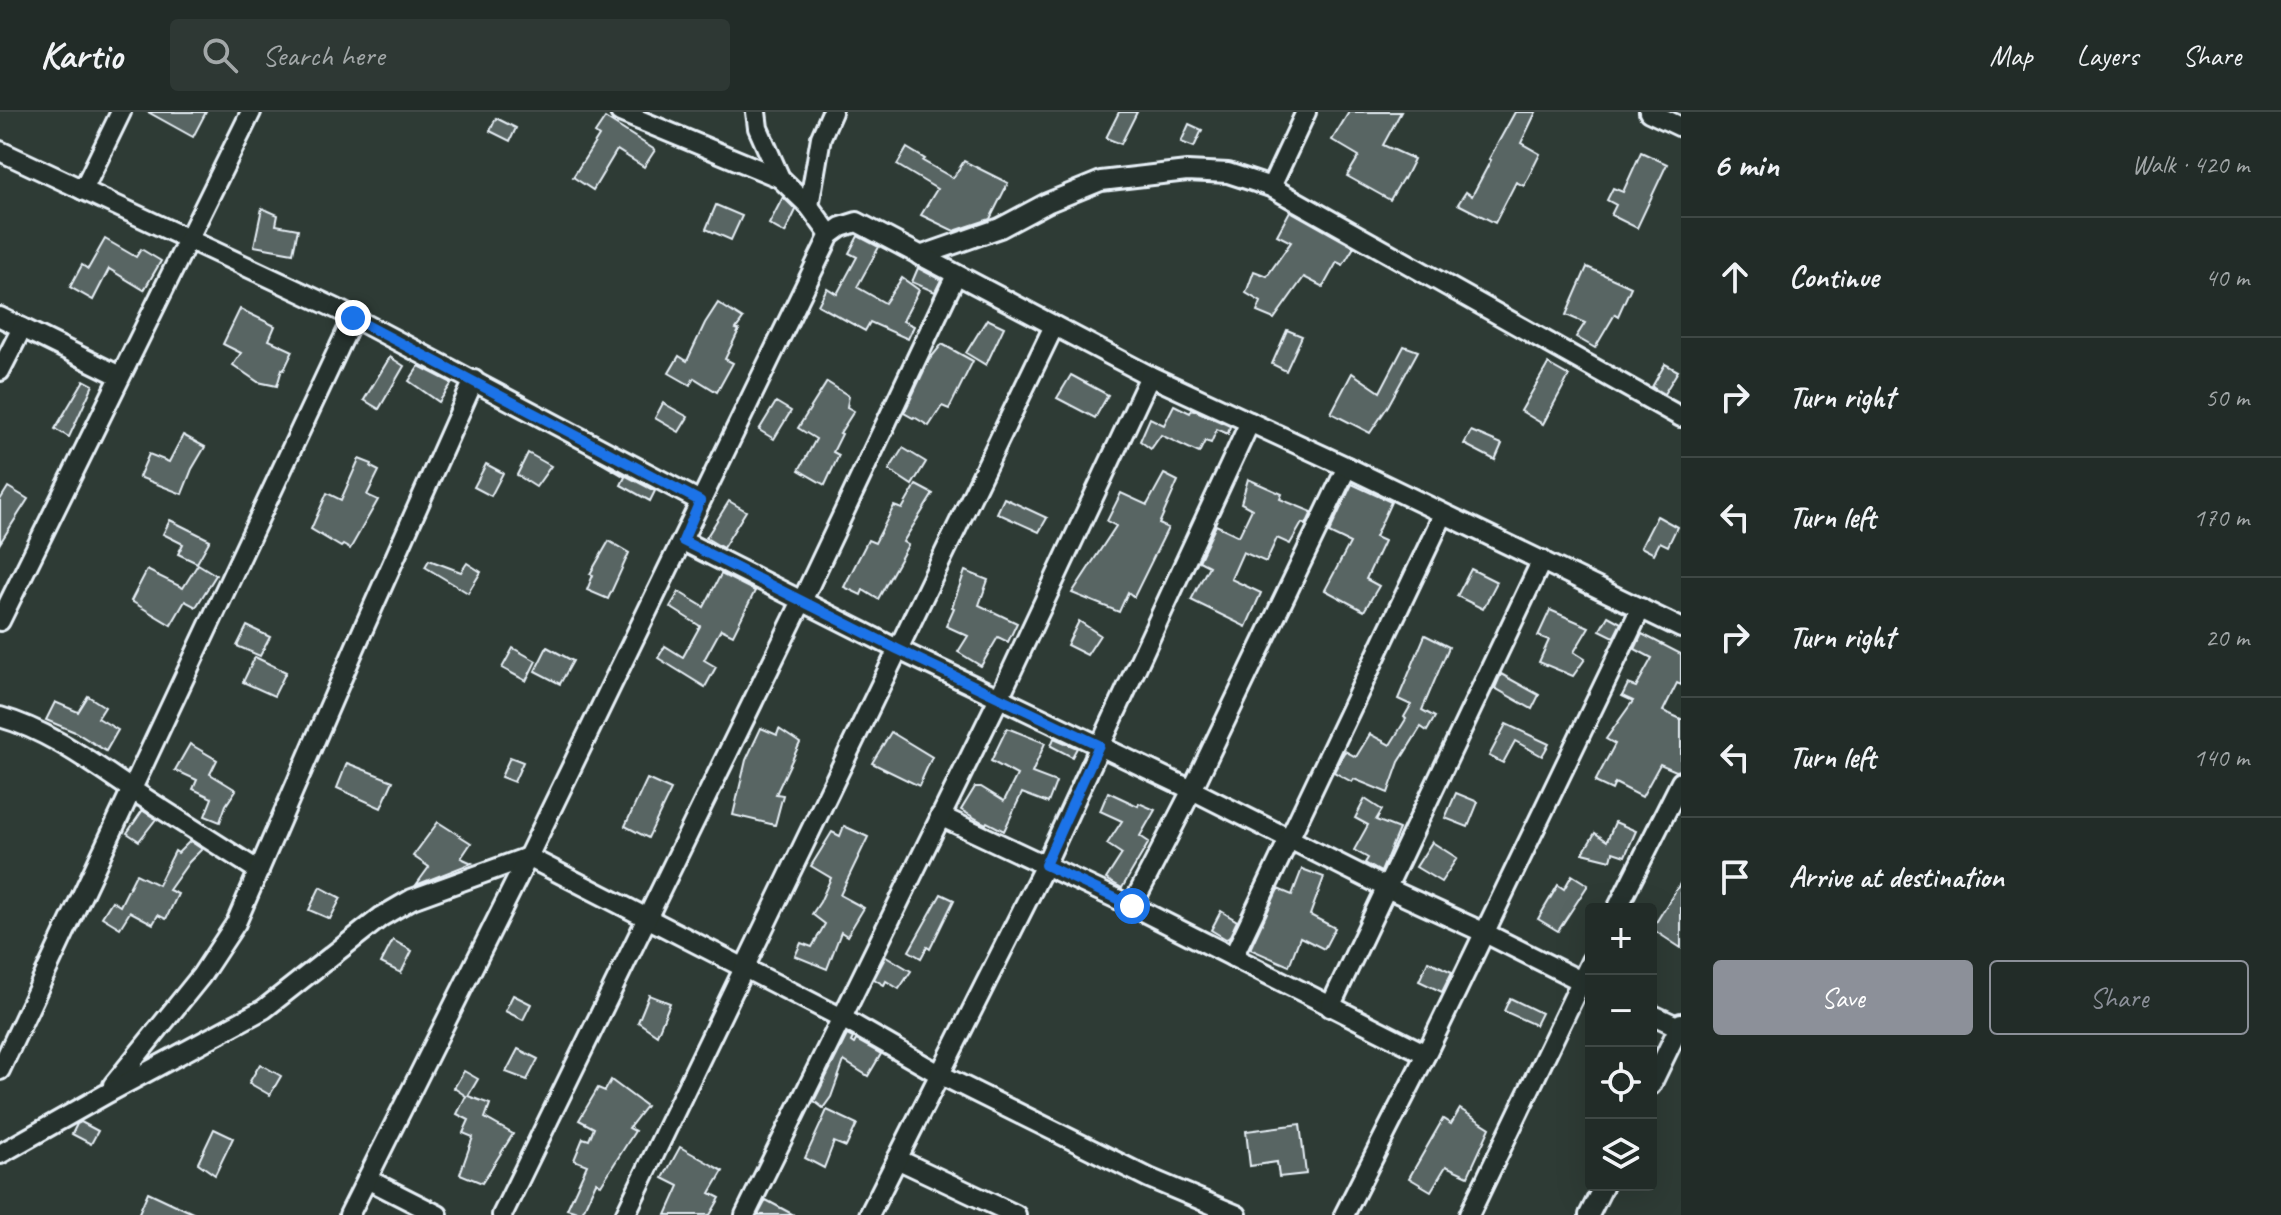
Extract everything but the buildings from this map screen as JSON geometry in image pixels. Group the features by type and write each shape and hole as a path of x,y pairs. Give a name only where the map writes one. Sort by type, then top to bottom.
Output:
{"street":[{"path":"83,190 121,112"},
{"path":"0,621 251,112"},
{"path":"620,112 780,178 809,206 830,235"},
{"path":"756,112 758,128 780,178"},
{"path":"809,206 821,137 832,112"},
{"path":"1271,187 1306,112"},
{"path":"1649,112 1681,127"},
{"path":"0,151 353,318 700,501"},
{"path":"920,256 1000,228 1047,203 1101,181 1187,171 1228,173 1271,187 1681,417"},
{"path":"349,1215 528,857 830,235 841,227 857,222 1150,376 1681,628"},
{"path":"502,1215 802,601 956,275"},
{"path":"0,317 120,376"},
{"path":"0,1070 353,318"},
{"path":"625,1215 1054,326"},
{"path":"0,371 22,328"},
{"path":"745,1215 999,698 1150,376"},
{"path":"106,1094 201,976 236,923 474,380"},
{"path":"869,1215 1045,865 1250,422"},
{"path":"1132,906 1192,790 1347,467"},
{"path":"1233,957 1443,515"},
{"path":"683,541 897,649 1585,983"},
{"path":"1330,1007 1542,560"},
{"path":"1344,1215 1426,1054 1641,608"},
{"path":"0,717 84,756 259,871"},
{"path":"1620,903 1681,782"},
{"path":"940,816 1132,906 1426,1054"},
{"path":"0,1154 264,1009 381,917 412,899 528,857 842,1018 941,1075 1149,1178 1237,1215"},
{"path":"1469,1215 1585,986"},
{"path":"1657,1016 1680,1026 1657,1073"},
{"path":"897,1159 992,1210 1016,1215"},
{"path":"367,1179 438,1215"},
{"path":"1589,1215 1601,1191"}],"route":[{"path":"353,318 700,501 683,541 897,649 1099,745 1045,865 1132,906"}]}
